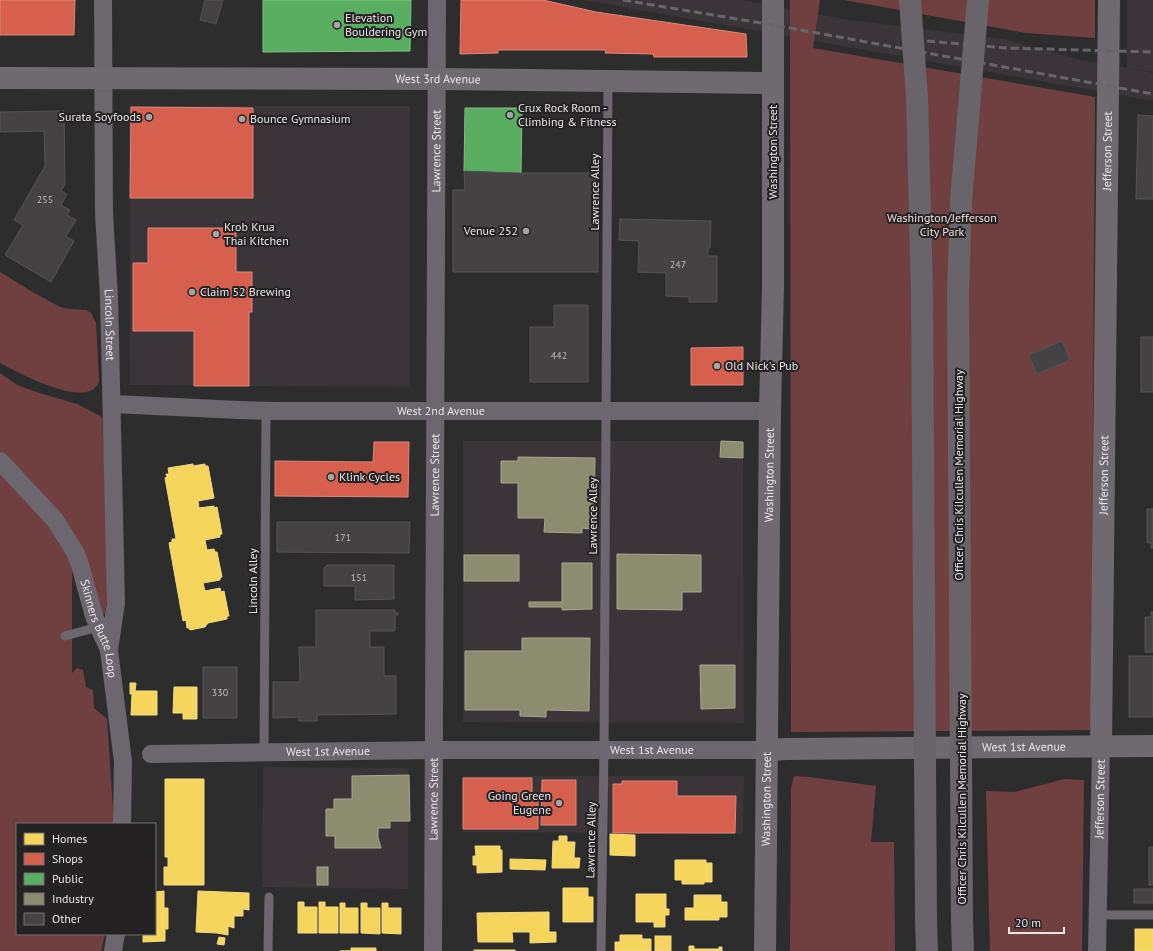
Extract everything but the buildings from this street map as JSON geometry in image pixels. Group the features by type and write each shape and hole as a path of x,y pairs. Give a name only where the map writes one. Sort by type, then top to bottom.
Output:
{"highway":[{"path":"910,0 917,97 922,293 927,951"},
{"name":"Officer Chris Kilcullen Memorial Highway","path":"963,951 958,293 960,201 978,0"}],"street":[{"name":"Lincoln Street","path":"103,0 104,213 109,297 116,603 108,650"},
{"name":"Lawrence Street","path":"433,951 437,0"},
{"name":"Washington Street","path":"765,951 770,411 773,286 773,0"},
{"name":"Jefferson Street","path":"1097,951 1101,746 1109,0"},
{"name":"West 3rd Avenue","path":"0,78 437,79 773,83"},
{"name":"West 2nd Avenue","path":"112,404 266,410 770,411"},
{"name":"Skinners Butte Loop","path":"0,461 55,520 75,552 80,565 94,616 108,650 123,762 122,823"},
{"name":"West 1st Avenue","path":"151,754 434,750 767,750 1153,746"},
{"path":"113,951 116,935"}],"lane":[{"name":"Lawrence Alley","path":"601,951 604,750 608,81"},
{"name":"Lincoln Alley","path":"264,752 266,410"},
{"path":"65,636 98,627"},
{"path":"268,951 269,897"},
{"path":"1098,915 1153,915"}],"shaded area":[{"path":"583,0 742,0 850,20 1003,39 1082,60 1153,73 1153,101"},
{"path":"1127,0 1153,0 1153,72 1127,68"},
{"path":"129,106 410,106 410,387 130,385"},
{"path":"463,441 743,441 744,723 463,722"},
{"path":"263,767 408,768 408,889 262,887"},
{"path":"463,776 744,776 743,834 463,832"}],"green space":[{"name":"Washington/Jefferson City Park","path":"790,0 820,0 813,48 1095,97 1091,730 791,732"},
{"path":"844,0 1095,0 1095,38 1026,33"},
{"path":"0,272 60,307 86,310 91,313 96,323 99,382 92,390 81,393 52,387 36,381 0,363"},
{"path":"0,373 17,385 77,404 102,417 110,582 105,614 102,614 72,533 72,673 77,668 83,670 86,687 93,690 94,708 107,719 114,823 16,823 16,935 105,935 101,951 0,951"},
{"path":"794,776 876,786 871,842 894,842 895,951 790,951 791,789"},
{"path":"1064,779 1084,780 1082,951 990,951 986,791 1015,792"}],"railway":[{"path":"623,0 773,25 1153,94"},
{"path":"927,41 1006,48 1153,52"}],"place":[{"name":"Elevation Bouldering Gym","path":"337,25"},
{"name":"Crux Rock Room - Climbing & Fitness","path":"510,115"},
{"name":"Surata Soyfoods","path":"149,117"},
{"name":"Bounce Gymnasium","path":"242,119"},
{"name":"Venue 252","path":"526,231"},
{"name":"Krob Krua Thai Kitchen","path":"216,234"},
{"name":"Claim 52 Brewing","path":"192,292"},
{"name":"Old Nick's Pub","path":"717,366"},
{"name":"Klink Cycles","path":"331,477"},
{"name":"Going Green Eugene","path":"559,803"}]}
